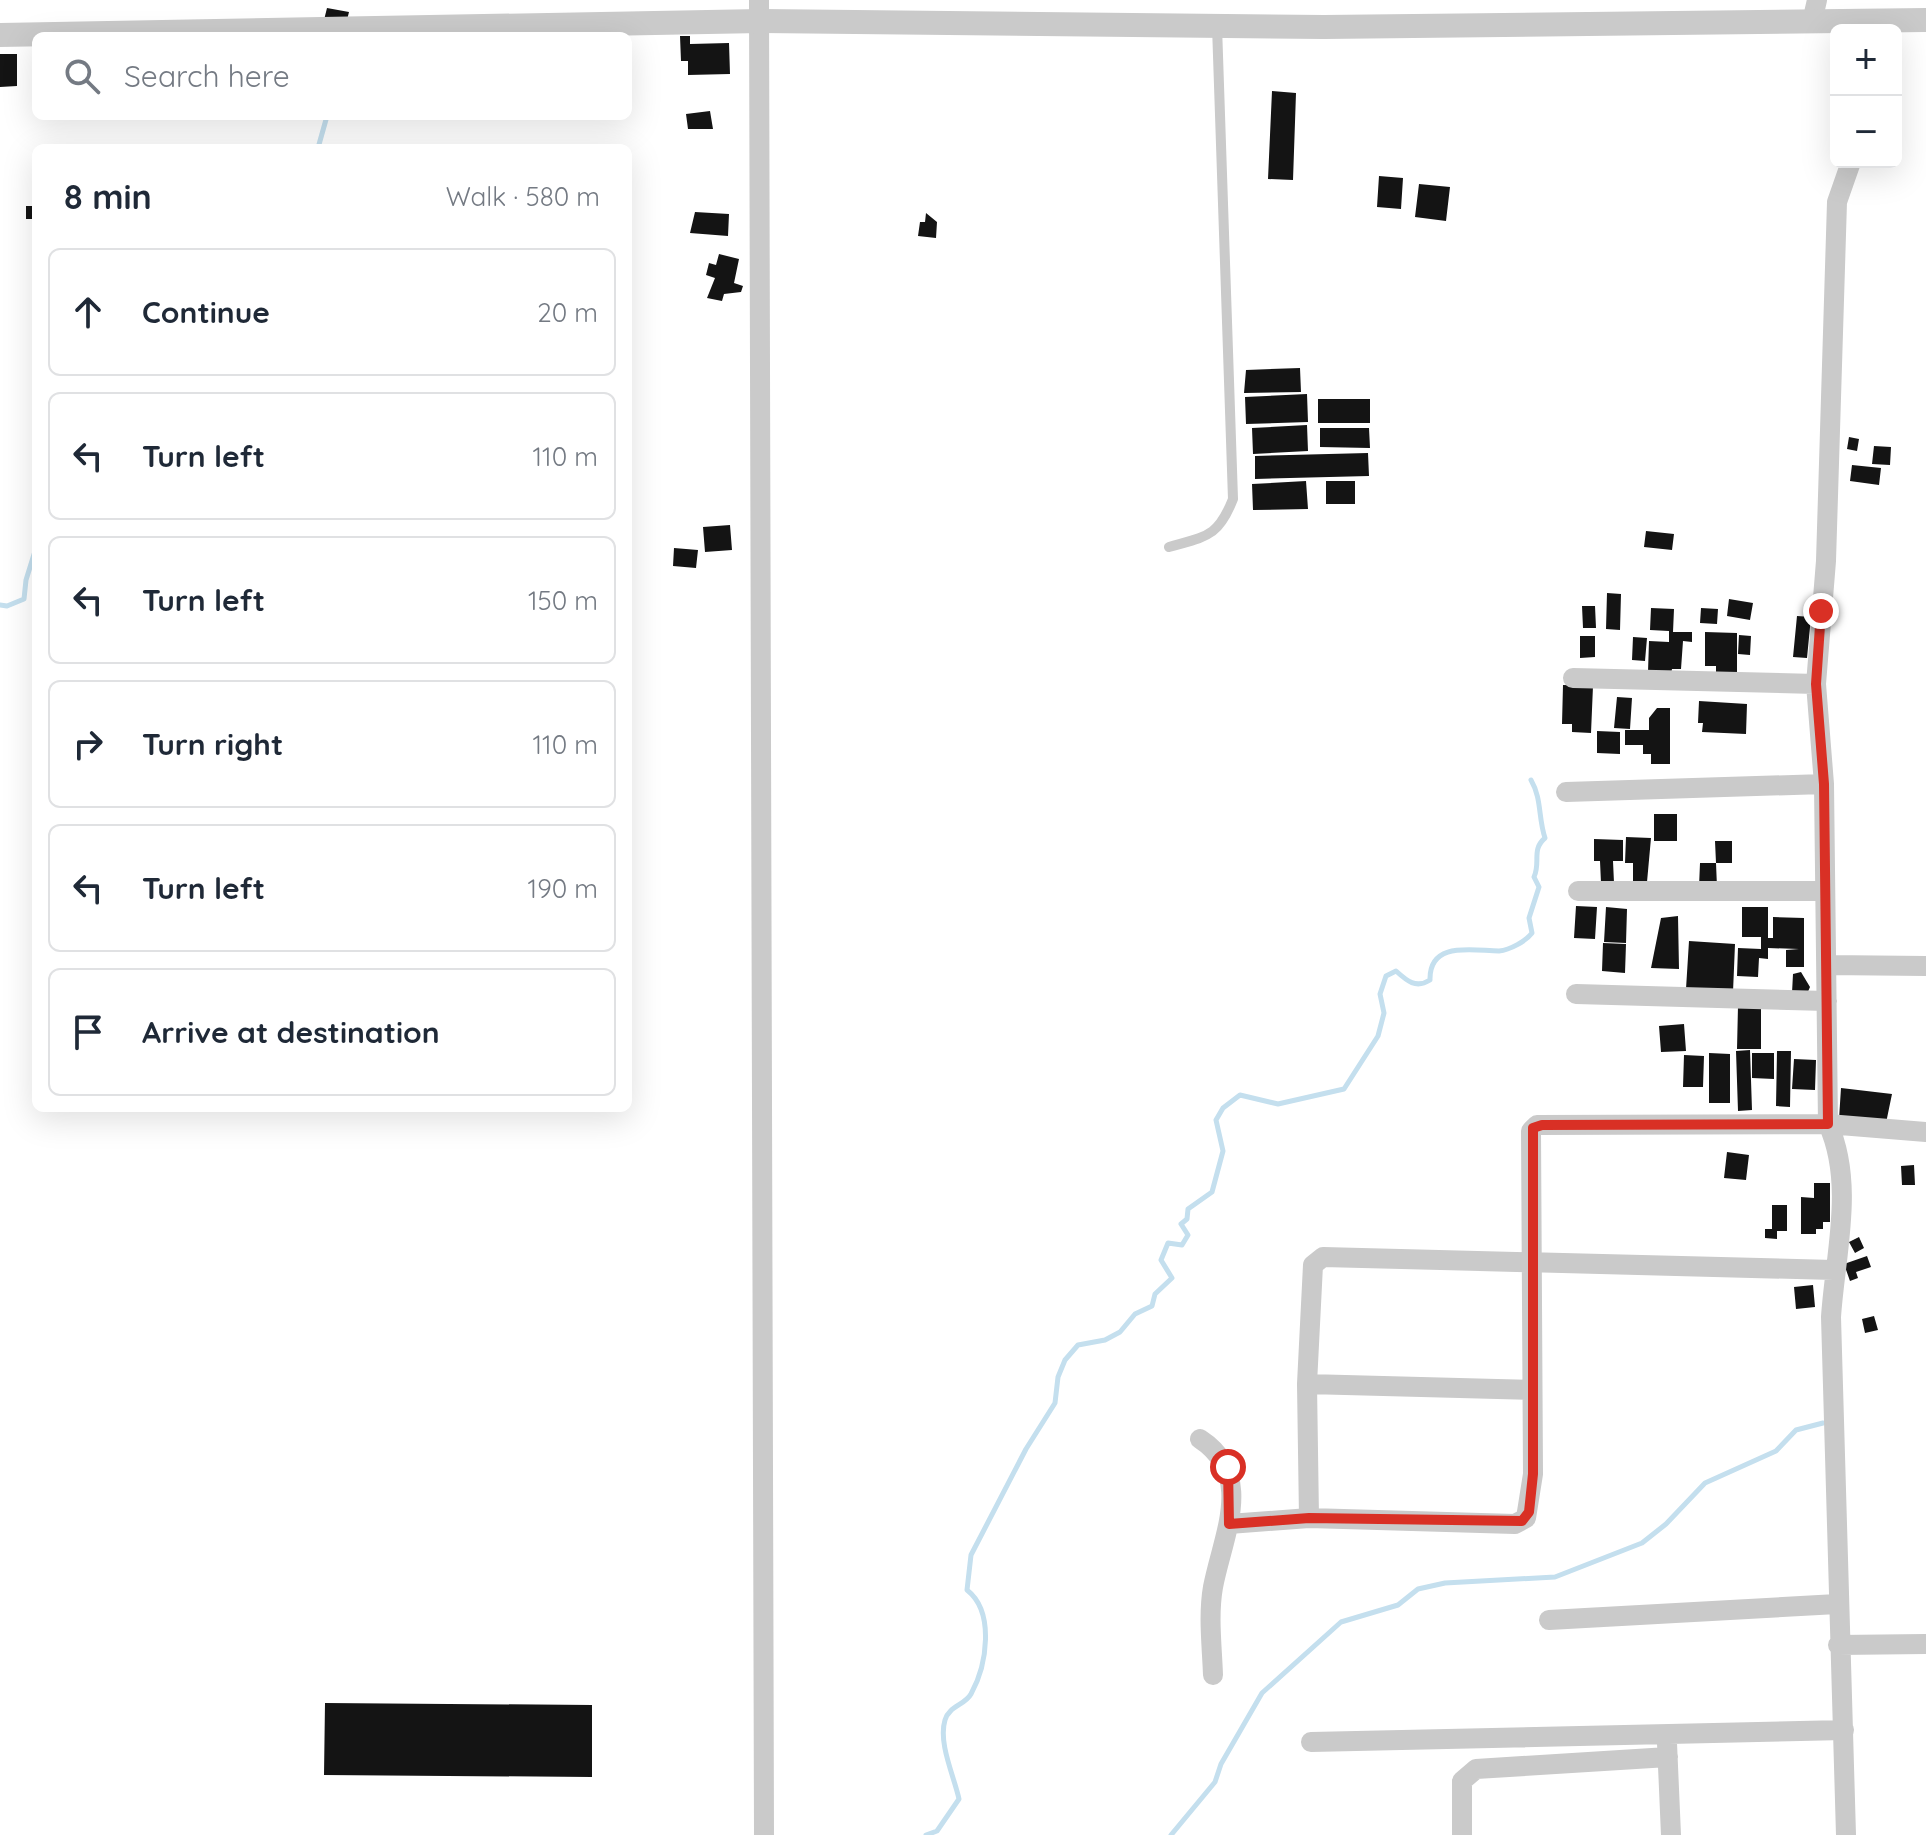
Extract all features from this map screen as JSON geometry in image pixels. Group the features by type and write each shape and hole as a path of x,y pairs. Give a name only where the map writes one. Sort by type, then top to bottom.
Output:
{"street":[{"path":"760,10 757,320 763,732 764,1835"},
{"path":"91,32 760,10 1217,26 1814,11 1908,26"},
{"path":"0,35 32,34"},
{"path":"1846,1835 1844,1730 1838,1645 1831,1317 1839,1242 1840,1162 1828,1124 1824,784 1816,684 1827,548 1837,202 1849,168"},
{"path":"1573,678 1816,684"},
{"path":"1566,792 1824,784"},
{"path":"1578,891 1823,891"},
{"path":"1827,965 1926,966"},
{"path":"1576,994 1827,1001"},
{"path":"1229,1524 1309,1518 1522,1521 1529,1512 1532,1487 1531,1131 1537,1125 1828,1124 1926,1132"},
{"path":"1309,1518 1307,1384 1313,1265 1317,1259 1834,1270"},
{"path":"1307,1384 1532,1390"},
{"path":"1200,1439 1218,1451 1228,1467 1229,1524 1213,1588 1213,1675"},
{"path":"1549,1620 1837,1604"},
{"path":"1838,1645 1926,1644"},
{"path":"1311,1742 1844,1730"},
{"path":"1667,1734 1671,1835"},
{"path":"1462,1835 1462,1781 1476,1769 1668,1757"}],"lane":[{"path":"1169,547 1212,534 1224,523 1233,499 1217,26"}],"building":[{"path":"327,8 349,12 346,24 324,20"},
{"path":"680,36 690,36 690,44 729,43 730,74 688,75 688,61 681,61"},
{"path":"0,54 17,54 17,86 0,87"},
{"path":"1272,91 1296,93 1293,180 1268,179"},
{"path":"710,111 713,129 688,129 686,114"},
{"path":"1379,176 1403,178 1401,209 1377,207"},
{"path":"1419,184 1450,187 1446,221 1415,217"},
{"path":"26,206 32,206 32,219 26,219"},
{"path":"695,212 729,214 728,236 690,233"},
{"path":"926,213 937,222 936,238 918,236 920,222 925,222"},
{"path":"719,254 739,259 734,283 743,286 741,292 724,294 722,301 707,298 715,278 706,275 709,263 716,265"},
{"path":"1300,368 1301,392 1244,393 1246,370"},
{"path":"1307,394 1308,422 1246,424 1245,397"},
{"path":"1318,399 1370,399 1370,423 1318,423"},
{"path":"1307,425 1308,451 1253,454 1252,428"},
{"path":"1320,428 1369,428 1370,448 1320,447"},
{"path":"1849,437 1859,439 1857,451 1847,449"},
{"path":"1874,446 1891,447 1890,465 1872,464"},
{"path":"1368,453 1369,476 1255,479 1255,456"},
{"path":"1852,465 1881,468 1879,485 1850,481"},
{"path":"1306,481 1308,509 1253,510 1252,484"},
{"path":"1326,481 1355,481 1355,504 1326,504"},
{"path":"730,525 732,550 705,552 703,527"},
{"path":"1646,531 1674,534 1672,550 1644,547"},
{"path":"674,548 698,550 696,568 673,566"},
{"path":"1607,593 1621,594 1620,630 1606,629"},
{"path":"1729,599 1753,603 1750,620 1727,616"},
{"path":"1582,606 1595,606 1596,628 1583,628"},
{"path":"1651,608 1674,609 1673,632 1692,632 1692,642 1683,641 1681,669 1672,669 1671,674 1648,672 1649,641 1669,642 1669,631 1650,630"},
{"path":"1701,608 1718,609 1717,624 1700,623"},
{"path":"1797,616 1811,617 1807,658 1793,657"},
{"path":"1705,632 1737,633 1737,672 1716,672 1716,666 1705,666"},
{"path":"1739,635 1751,636 1750,655 1738,654"},
{"path":"1580,636 1595,636 1595,657 1580,658"},
{"path":"1633,637 1647,638 1645,661 1632,660"},
{"path":"1563,685 1593,686 1591,733 1572,732 1572,724 1562,724"},
{"path":"1617,697 1632,698 1630,729 1614,728"},
{"path":"1699,701 1747,704 1746,734 1702,732 1703,723 1698,723"},
{"path":"1657,708 1670,708 1670,764 1651,764 1651,754 1643,754 1643,745 1625,745 1625,730 1649,730 1649,718"},
{"path":"1597,731 1620,732 1620,754 1597,753"},
{"path":"1654,814 1677,814 1677,841 1654,841"},
{"path":"1626,837 1651,838 1647,882 1633,882 1633,863 1625,863"},
{"path":"1594,839 1623,840 1623,861 1613,861 1614,883 1601,883 1600,861 1594,861"},
{"path":"1715,841 1732,841 1732,863 1716,863"},
{"path":"1700,863 1716,863 1717,887 1699,887"},
{"path":"1576,906 1597,907 1595,939 1574,938"},
{"path":"1606,907 1627,909 1626,943 1604,942"},
{"path":"1742,907 1768,907 1768,938 1773,938 1773,917 1804,918 1804,967 1786,967 1786,950 1799,949 1768,948 1768,959 1759,958 1758,977 1737,976 1738,948 1761,949 1761,937 1742,937"},
{"path":"1678,916 1679,969 1651,968 1661,918"},
{"path":"1689,941 1735,944 1733,992 1686,989"},
{"path":"1603,943 1626,944 1625,973 1602,971"},
{"path":"1801,972 1810,987 1807,994 1792,993 1793,974"},
{"path":"1738,1006 1761,1006 1761,1049 1737,1049"},
{"path":"1684,1024 1686,1051 1661,1052 1659,1026"},
{"path":"1750,1050 1752,1110 1738,1111 1736,1051"},
{"path":"1777,1051 1791,1051 1790,1107 1776,1106"},
{"path":"1709,1053 1730,1054 1730,1103 1709,1103"},
{"path":"1752,1053 1774,1053 1774,1079 1752,1078"},
{"path":"1684,1055 1704,1056 1703,1087 1683,1087"},
{"path":"1794,1059 1816,1060 1815,1090 1792,1089"},
{"path":"1841,1088 1892,1094 1886,1123 1839,1119"},
{"path":"1727,1152 1749,1155 1746,1180 1724,1178"},
{"path":"1914,1165 1915,1185 1902,1185 1901,1166"},
{"path":"1814,1183 1830,1183 1830,1222 1823,1222 1823,1229 1816,1229 1816,1234 1801,1234 1801,1197 1814,1198"},
{"path":"1772,1205 1787,1205 1787,1231 1777,1231 1777,1239 1765,1238 1765,1229 1772,1229"},
{"path":"1859,1237 1864,1248 1855,1253 1849,1242"},
{"path":"1867,1256 1871,1267 1856,1272 1858,1278 1850,1281 1844,1264"},
{"path":"1813,1285 1815,1307 1796,1309 1794,1287"},
{"path":"1874,1316 1878,1330 1865,1333 1862,1319"},
{"path":"325,1703 592,1705 592,1777 324,1775"}],"waterway":[{"path":"319,144 326,120"},
{"path":"0,605 7,606 24,599 32,561"},
{"path":"926,1835 937,1831 959,1799 945,1749 943,1729 947,1715 971,1694 984,1654 986,1639 982,1611 967,1590 971,1555 1026,1449 1055,1403 1058,1377 1065,1360 1078,1345 1105,1340 1120,1332 1135,1314 1152,1306 1155,1294 1172,1278 1161,1260 1168,1243 1182,1245 1188,1235 1181,1224 1187,1219 1188,1209 1212,1192 1223,1151 1216,1120 1223,1108 1240,1095 1278,1104 1344,1089 1378,1036 1384,1013 1380,994 1386,976 1396,971 1412,983 1425,983 1430,980 1437,959 1445,953 1455,950 1499,951 1513,947 1532,933 1529,918 1539,887 1534,877 1537,852 1545,838 1537,794 1531,780"},
{"path":"1171,1835 1215,1782 1221,1764 1262,1693 1341,1622 1398,1605 1418,1589 1445,1583 1555,1577 1642,1543 1666,1524 1705,1483 1776,1451 1796,1430 1823,1423"}],"route":[{"path":"1228,1467 1231,1482 1229,1524 1309,1518 1515,1524 1522,1521 1529,1512 1533,1474 1533,1128 1537,1125 1828,1124 1824,784 1816,684 1821,611"}]}
